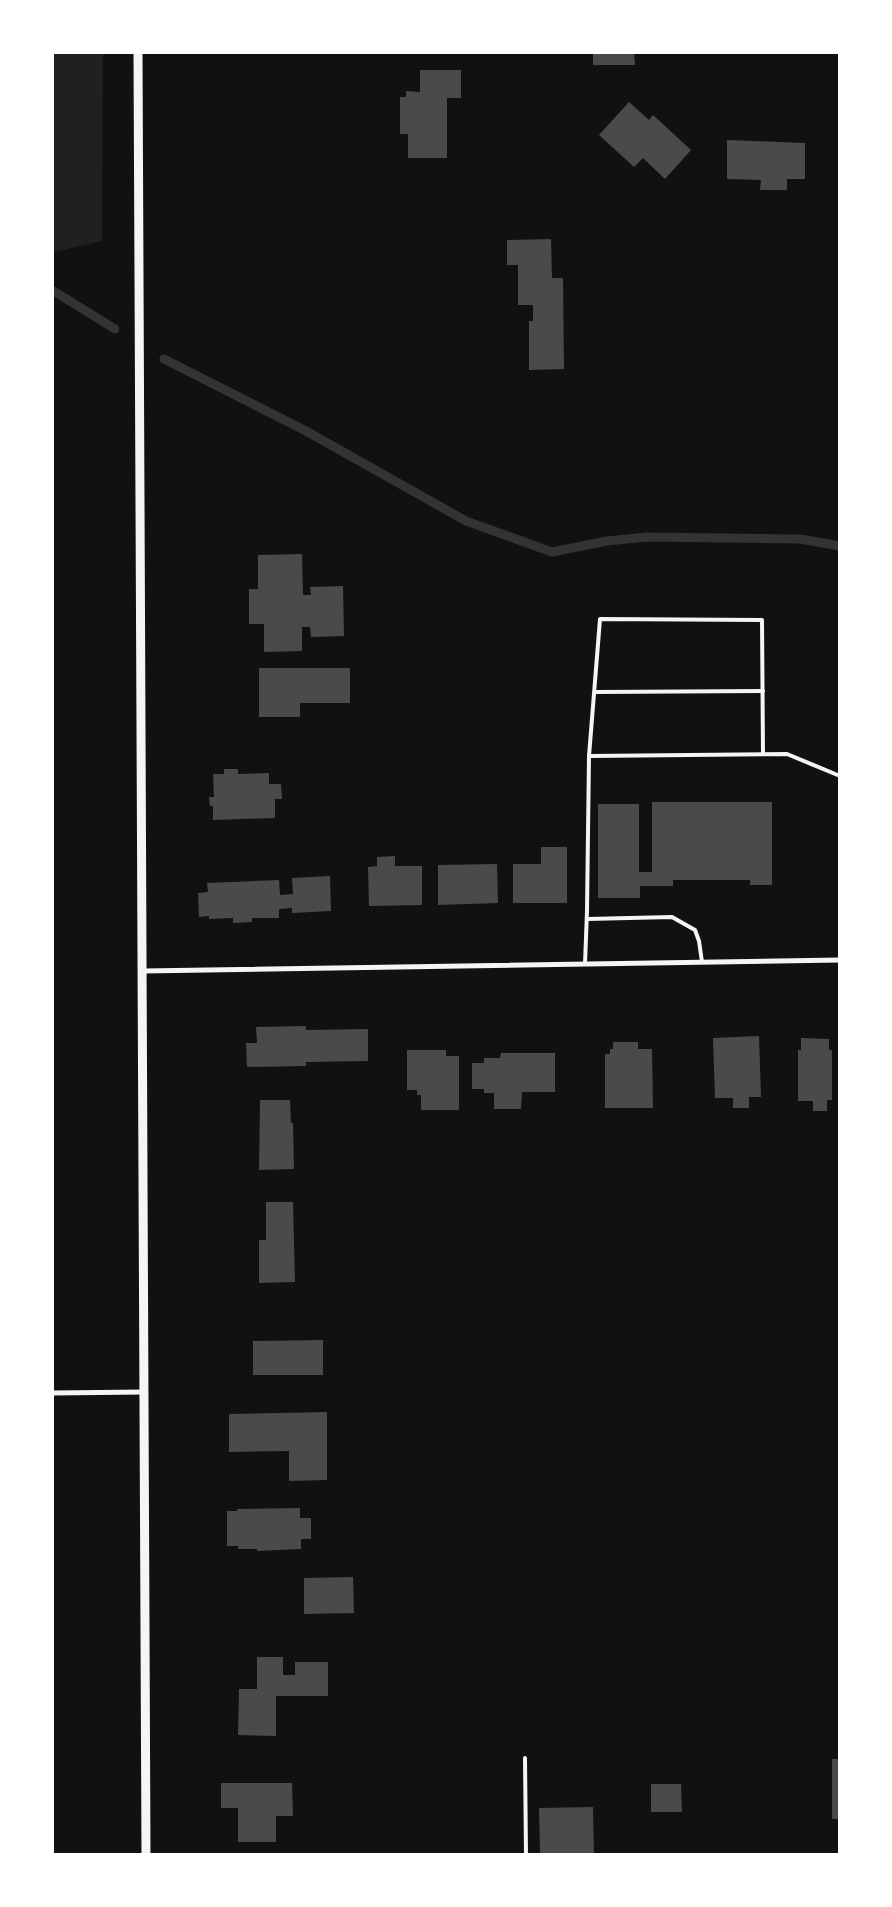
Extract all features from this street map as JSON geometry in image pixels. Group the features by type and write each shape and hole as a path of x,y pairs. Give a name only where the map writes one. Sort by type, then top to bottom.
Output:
{"street":[{"path":"138,52 146,1854"},
{"path":"143,970 840,960"},
{"path":"52,1393 145,1392"}],"lane":[{"path":"585,964 589,756 600,620 762,620 763,754"},
{"path":"595,692 763,691"},
{"path":"589,756 787,754 840,776"},
{"path":"587,919 672,916 695,930 699,941 702,962"},
{"path":"525,1758 526,1854"}],"shaded area":[{"path":"53,52 103,53 102,241 53,252"}],"building":[{"path":"593,52 634,52 635,65 593,65"},
{"path":"420,70 461,70 461,98 447,98 447,158 408,158 408,134 400,134 400,97 406,97 406,91 420,92"},
{"path":"629,102 649,120 653,115 691,150 665,179 643,158 634,167 599,135"},
{"path":"727,140 805,143 805,179 787,179 787,190 760,190 761,180 727,179"},
{"path":"551,239 552,278 563,278 564,369 529,370 529,321 533,321 533,305 518,305 518,265 507,265 507,240"},
{"path":"302,554 303,595 311,595 310,587 343,586 344,636 311,637 310,627 302,627 302,651 264,652 264,624 249,624 249,589 258,589 258,555"},
{"path":"259,668 350,668 350,703 300,703 300,717 259,717"},
{"path":"224,769 238,769 238,774 269,773 269,784 281,784 282,799 275,799 275,818 213,820 213,806 210,806 209,797 214,797 213,774 224,774"},
{"path":"652,802 772,802 772,885 750,885 750,880 673,880 673,886 640,886 640,898 598,898 598,804 639,804 639,872 652,872"},
{"path":"541,847 567,847 567,903 513,903 513,864 541,864"},
{"path":"395,856 395,866 422,866 422,905 369,906 368,867 377,866 377,857"},
{"path":"497,864 498,903 438,905 438,865"},
{"path":"330,876 331,911 292,913 292,908 279,909 279,918 252,918 252,922 233,923 233,918 209,919 209,916 199,917 198,893 208,892 207,883 279,880 280,895 293,894 292,878"},
{"path":"306,1026 306,1030 368,1029 368,1061 306,1062 306,1066 247,1067 246,1043 257,1043 256,1027"},
{"path":"759,1036 761,1097 749,1097 749,1108 733,1108 733,1098 715,1098 713,1038"},
{"path":"801,1038 829,1039 829,1050 832,1050 832,1100 827,1100 827,1111 813,1111 813,1101 798,1101 798,1050 801,1050"},
{"path":"613,1042 638,1042 638,1049 652,1049 653,1108 605,1108 605,1054 610,1054 610,1049 613,1049"},
{"path":"407,1050 446,1050 446,1056 459,1056 459,1110 421,1110 421,1095 417,1095 417,1090 407,1090"},
{"path":"501,1053 555,1053 555,1092 522,1092 521,1109 494,1109 494,1093 484,1093 484,1089 472,1089 472,1063 484,1063 484,1058 500,1058"},
{"path":"260,1100 290,1100 291,1123 293,1123 294,1169 259,1170"},
{"path":"266,1202 293,1202 295,1282 259,1283 259,1240 266,1240"},
{"path":"323,1340 323,1375 253,1375 253,1341"},
{"path":"327,1412 327,1480 289,1481 289,1451 229,1452 229,1414"},
{"path":"300,1508 300,1518 311,1518 311,1539 301,1539 301,1549 257,1551 257,1549 238,1549 238,1546 227,1546 227,1511 237,1511 237,1509"},
{"path":"353,1577 354,1613 304,1614 304,1578"},
{"path":"257,1657 283,1657 283,1675 295,1675 295,1662 328,1662 328,1696 276,1696 276,1736 238,1735 239,1689 257,1689"},
{"path":"832,1759 840,1759 840,1819 832,1819"},
{"path":"221,1783 292,1783 293,1816 276,1816 276,1842 238,1842 238,1808 221,1808"},
{"path":"651,1784 681,1784 682,1812 651,1812"},
{"path":"593,1807 594,1854 540,1854 539,1808"}],"waterway":[{"path":"52,290 115,329"},
{"path":"164,359 306,431 466,521 552,552 607,541 647,537 800,539 840,546"}]}
